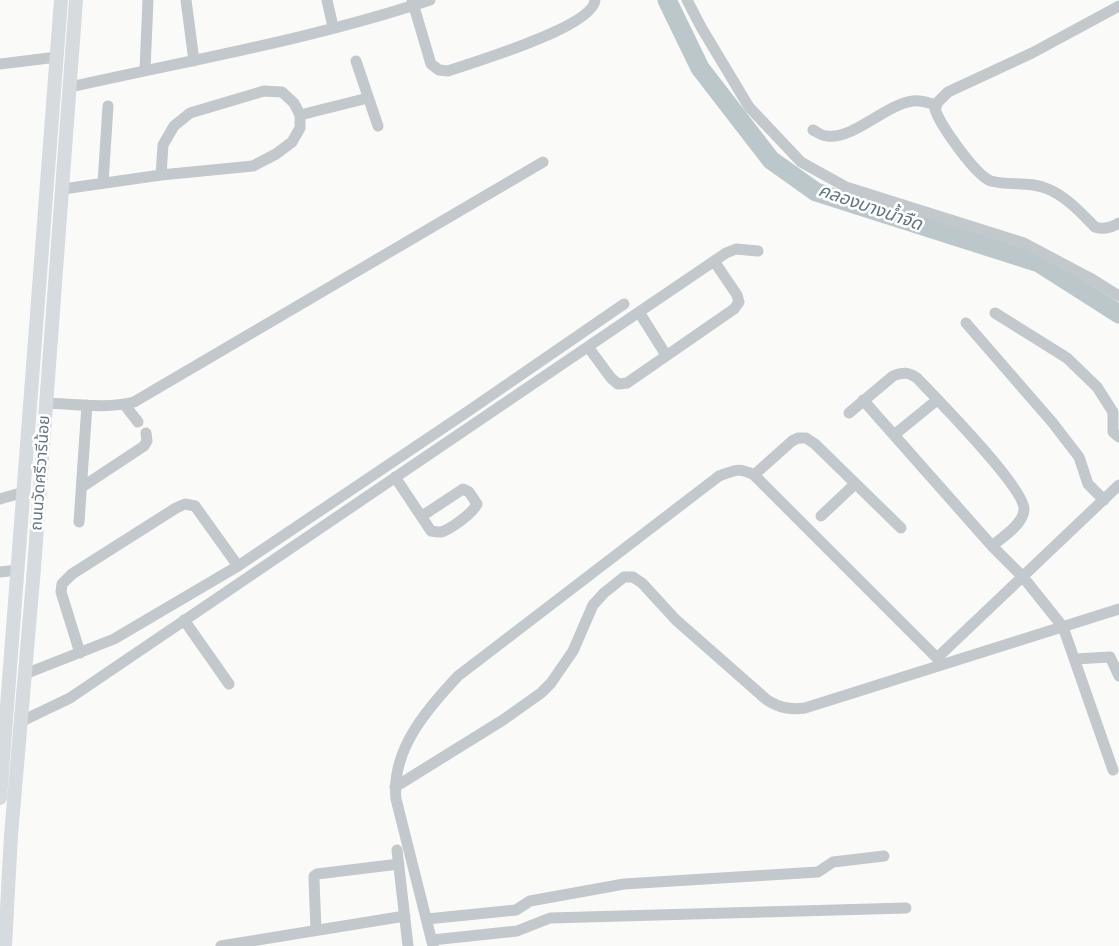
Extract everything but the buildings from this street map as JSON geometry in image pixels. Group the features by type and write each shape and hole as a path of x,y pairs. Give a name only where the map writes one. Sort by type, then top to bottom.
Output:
{"main road":[{"name":"ถนนวัดศรีวารีน้อย","path":"0,798 61,0"},
{"name":"ถนนวัดศรีวารีน้อย","path":"5,946 11,835 63,189 76,0"}],"street":[{"path":"145,70 148,0"},
{"path":"186,0 194,61"},
{"path":"328,0 333,27"},
{"path":"70,87 194,61 333,27 413,3 430,0"},
{"path":"413,3 431,64 439,70 448,71 553,33 583,18 595,0"},
{"path":"688,0 701,27 749,107 801,162 846,187 1024,243 1090,278 1119,296"},
{"path":"1119,6 1032,53 957,88 942,98 936,105 938,116 982,176 999,182 1030,184 1048,188 1070,202 1095,227 1100,229 1113,227 1119,223"},
{"path":"0,64 57,57"},
{"path":"356,61 378,126"},
{"path":"63,189 161,175 253,166 265,161 292,142 300,128 300,115 294,103 282,92 264,91 190,114 174,126 163,145 161,175"},
{"path":"300,115 368,98"},
{"path":"813,130 825,136 835,136 912,101 936,105"},
{"path":"103,183 108,106"},
{"path":"46,402 88,405 124,404 143,397 543,162"},
{"path":"20,722 70,698 726,252 736,249 758,251"},
{"path":"588,347 611,378 618,384 627,383 734,309 739,302 737,294 714,261"},
{"path":"25,674 114,639 238,566 624,304"},
{"path":"639,312 666,356"},
{"path":"995,313 1067,358 1097,387 1113,412 1113,432 1119,437"},
{"path":"966,323 1052,422 1079,457 1088,484 1104,500"},
{"path":"849,413 893,376 910,373 917,378 1002,471 1024,503 1021,520 992,546"},
{"path":"863,400 992,546 1023,577 1063,627 1113,770"},
{"path":"894,435 937,400"},
{"path":"124,404 138,422"},
{"path":"79,522 88,405"},
{"path":"82,487 144,446 148,442 146,433"},
{"path":"754,475 792,441 798,438 806,438 824,452 901,528"},
{"path":"906,908 550,918 517,931 433,943 396,799 395,787 404,750 420,721 438,697 458,676 719,476 731,471 744,469 754,475 938,662"},
{"path":"395,477 432,531 444,531 474,510 476,504 469,492 463,488 422,516"},
{"path":"821,516 855,484"},
{"path":"938,662 1119,485"},
{"path":"0,499 24,492"},
{"path":"80,653 61,592 62,584 72,574 176,508 185,504 195,506 238,566"},
{"path":"0,572 17,570"},
{"path":"395,787 503,720 541,693 551,683 573,651 593,605 617,581 624,577 633,577 642,583 682,625 767,700 778,707 790,710 805,708 938,662 1063,627 1119,609"},
{"path":"184,620 229,684"},
{"path":"1075,659 1114,656 1119,676"},
{"path":"397,850 408,946"},
{"path":"427,920 516,910 530,901 624,884 818,872 833,862 884,856"},
{"path":"316,930 314,876 317,874 399,864"},
{"path":"221,946 405,916"}],"waterway":[{"name":"คลองบางน้ำจืด","path":"667,0 700,68 771,160 816,192 1039,263 1119,314"}]}
